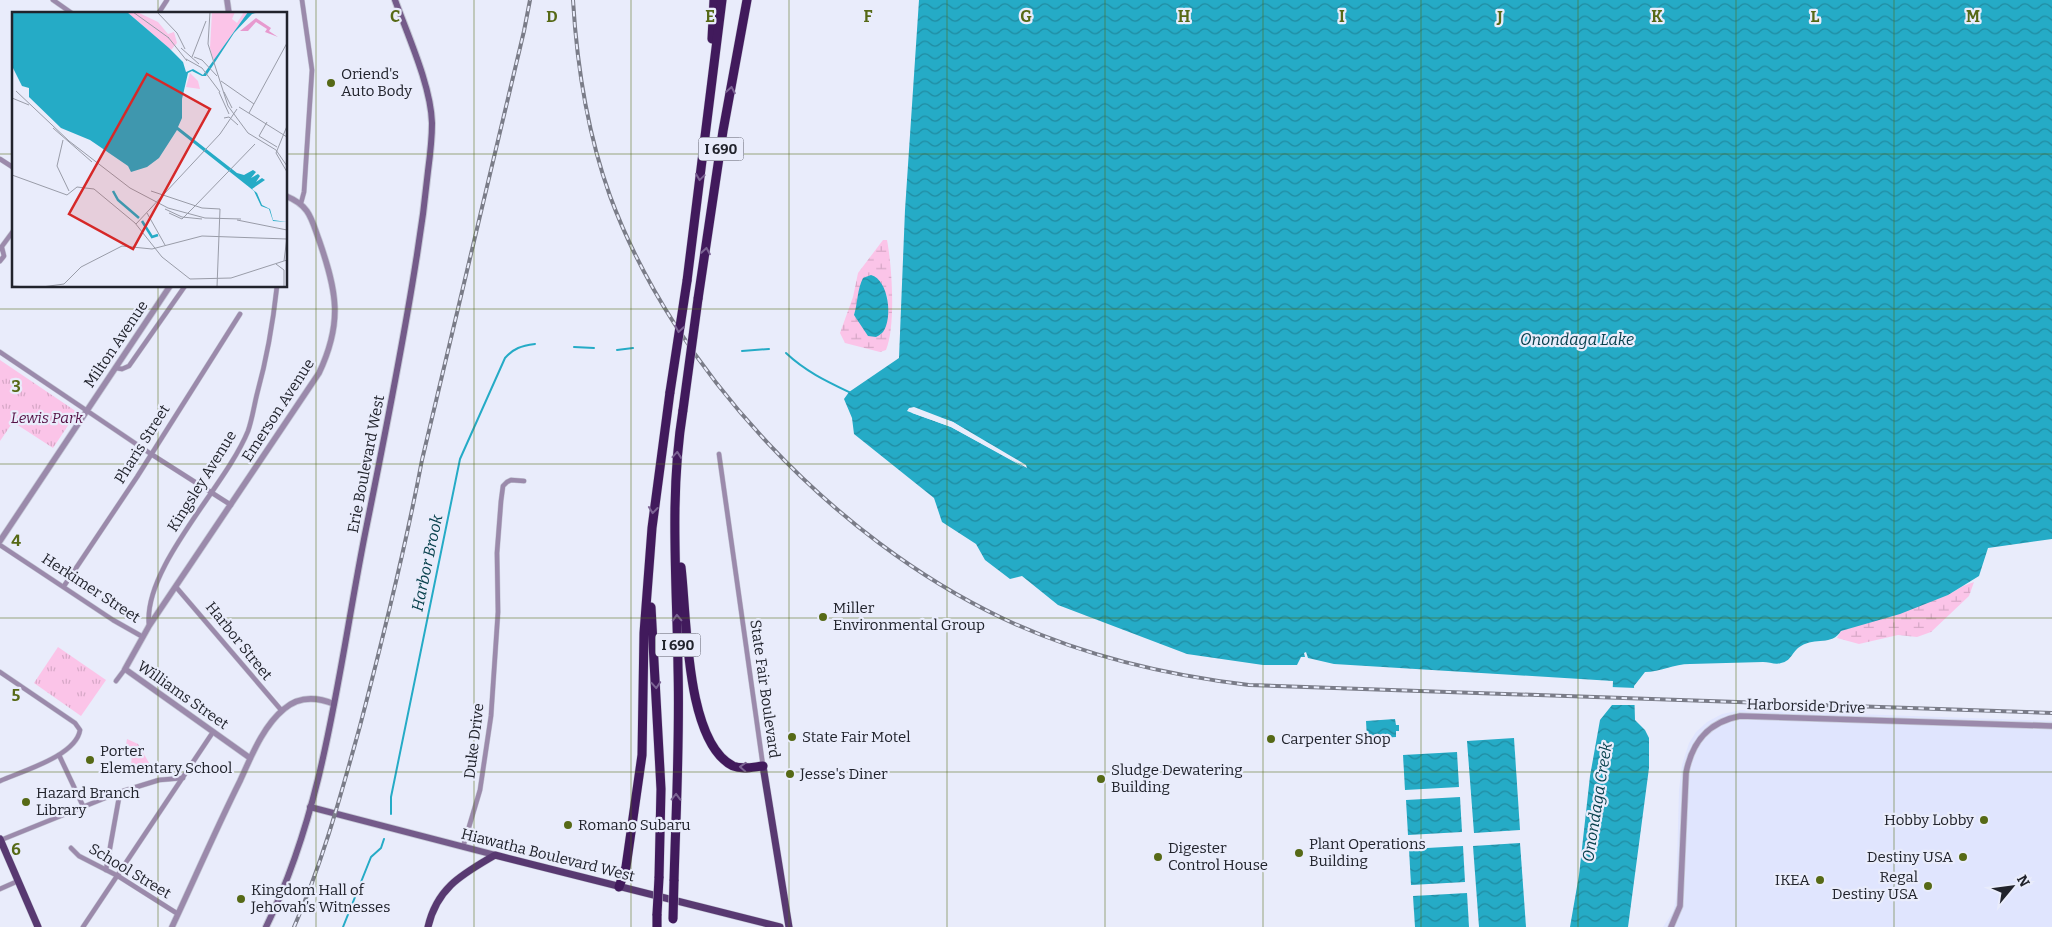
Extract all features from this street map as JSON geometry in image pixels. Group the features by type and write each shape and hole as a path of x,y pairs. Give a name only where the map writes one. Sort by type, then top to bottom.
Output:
{"highway":[{"path":"712,77 714,0"},
{"name":"I 690","path":"657,927 660,780 650,566 652,528 656,486 686,281 722,0"},
{"name":"I 690","path":"673,923 679,700 674,522 675,473 723,131 747,0"},
{"path":"674,522 683,588 690,670 701,721 709,741 724,760 734,766 743,768 763,766"},
{"path":"620,887 626,867 642,755 644,633 650,566"}],"main road":[{"name":"Erie Boulevard West","path":"266,927 294,864 310,807 334,704 350,606 408,314 423,222 432,122 421,73 396,0"},
{"name":"State Fair Boulevard","path":"763,766 789,927"},
{"name":"Hiawatha Boulevard West","path":"310,807 780,927"},
{"path":"0,839 38,927"},
{"path":"428,927 434,907 448,887 495,855"}],"street":[{"path":"53,0 66,12"},
{"path":"159,12 167,0"},
{"path":"288,197 301,203 304,190 312,70 302,0"},
{"path":"0,159 12,167"},
{"name":"Emerson Avenue","path":"116,681 125,669 149,626 319,373 327,356 332,337 336,306 331,276 309,213 301,203"},
{"path":"0,261 4,256 1,248 12,233"},
{"name":"Milton Avenue","path":"0,541 169,288"},
{"path":"116,368 122,369 129,366 184,288"},
{"name":"Kingsley Avenue","path":"149,626 148,614 150,604 162,574 177,546 229,467 248,431 268,353 277,288"},
{"name":"Pharis Street","path":"64,586 240,314"},
{"path":"0,352 151,454 231,505"},
{"name":"State Fair Boulevard","path":"719,454 763,766"},
{"name":"Duke Drive","path":"463,847 480,790 488,744 498,604 497,553 503,486 511,480 524,481"},
{"name":"Herkimer Street","path":"0,545 113,620 143,637"},
{"name":"Harbor Street","path":"176,587 282,711"},
{"name":"Williams Street","path":"125,669 250,758"},
{"path":"0,672 75,722 80,730 77,738 68,749 59,755 0,781"},
{"path":"172,927 250,758 274,720 292,703 303,699 314,698 334,704"},
{"name":"Harborside Drive","path":"1671,927 1680,906 1686,773 1689,759 1695,745 1702,736 1720,722 1740,716 2052,726"},
{"path":"83,927 213,732"},
{"path":"59,755 83,806"},
{"path":"0,839 120,792 159,780 183,778"},
{"path":"106,870 120,792"},
{"name":"School Street","path":"71,848 79,856 118,876 178,914"},
{"path":"0,888 18,880"}],"shaded area":[{"path":"1741,710 2052,721 2052,927 1663,927 1673,912 1676,899 1679,790 1682,765 1689,743 1696,732 1707,722 1722,714"}],"green space":[{"path":"883,240 887,240 892,280 892,312 886,350 880,352 845,343 840,333 853,297 858,273","holes":["887,295 888,313 886,324 881,333 876,337 854,315 858,303"]},
{"name":"Lewis Park","path":"0,360 77,412 53,448 13,422 0,441"},
{"path":"1974,582 1969,596 1931,632 1917,637 1898,635 1859,644 1837,638 1841,631 1948,595"},
{"path":"58,647 106,680 81,716 34,683"},
{"path":"127,739 138,744 152,768 134,769 131,766 132,754 125,751"}],"water":[{"name":"Onondaga Lake","path":"919,0 2052,0 2052,539 1988,548 1979,576 1948,595 1900,614 1841,631 1837,636 1828,640 1806,643 1798,648 1785,662 1777,664 1763,662 1684,664 1645,672 1634,686 1635,720 1645,730 1649,738 1649,768 1628,927 1570,927 1579,875 1590,776 1600,720 1612,705 1613,681 1334,664 1308,658 1306,652 1304,653 1305,657 1301,657 1297,665 1263,665 1187,654 1058,605 1022,576 1010,579 985,560 976,544 942,522 934,498 854,434 852,418 844,399 849,392 899,358 905,210","holes":["909,408 953,422 1025,468 951,427 912,413"]},
{"path":"871,275 882,284 888,300 886,326 883,332 876,337 868,336 854,315 863,278"},
{"path":"1395,719 1396,725 1399,725 1396,737 1367,739 1366,721"},
{"path":"1514,738 1520,830 1474,833 1467,741"},
{"path":"1457,752 1459,787 1405,790 1403,755"},
{"path":"1460,797 1462,832 1408,835 1406,800"},
{"path":"1520,843 1526,927 1479,927 1473,846"},
{"path":"1463,846 1465,882 1411,885 1409,849"},
{"path":"1467,893 1469,927 1415,927 1413,896"}],"pier":[{"path":"914,407 953,422 1026,465 1027,468 951,427 907,411 909,408"},
{"path":"1611,687 1636,688 1636,705 1611,705"}],"waterway":[{"name":"Harbor Brook","path":"391,814 391,797 460,459 505,358 518,348 535,344"},
{"name":"Harbor Brook","path":"574,347 594,348"},
{"name":"Harbor Brook","path":"617,350 633,348"},
{"name":"Harbor Brook","path":"742,351 769,349"},
{"name":"Harbor Brook","path":"786,353 824,380 849,392"},
{"name":"Harbor Brook","path":"343,927 371,857 381,848 384,839"}],"railway":[{"path":"294,927 314,878 331,828 377,660 530,0"},
{"path":"573,0 577,50 584,99 602,172 610,196 638,261 675,324 718,385 767,443 821,496 879,543 940,584 1002,618 1062,643 1123,662 1186,676 1249,685 2052,713"}],"place":[{"name":"Oriend's Auto Body","path":"331,83"},
{"name":"Miller Environmental Group","path":"823,617"},
{"name":"State Fair Motel","path":"792,737"},
{"name":"Carpenter Shop","path":"1271,739"},
{"name":"Porter Elementary School","path":"90,760"},
{"name":"Jesse's Diner","path":"790,774"},
{"name":"Sludge Dewatering Building","path":"1101,779"},
{"name":"Hazard Branch Library","path":"26,802"},
{"name":"Hobby Lobby","path":"1984,820"},
{"name":"Romano Subaru","path":"568,825"},
{"name":"Plant Operations Building","path":"1299,853"},
{"name":"Digester Control House","path":"1158,857"},
{"name":"Destiny USA","path":"1963,857"},
{"name":"IKEA","path":"1820,880"},
{"name":"Regal Destiny USA","path":"1928,886"},
{"name":"Kingdom Hall of Jehovah’s Witnesses","path":"241,899"}],"water label":[{"name":"Onondaga Creek","path":"1597,802"}]}
